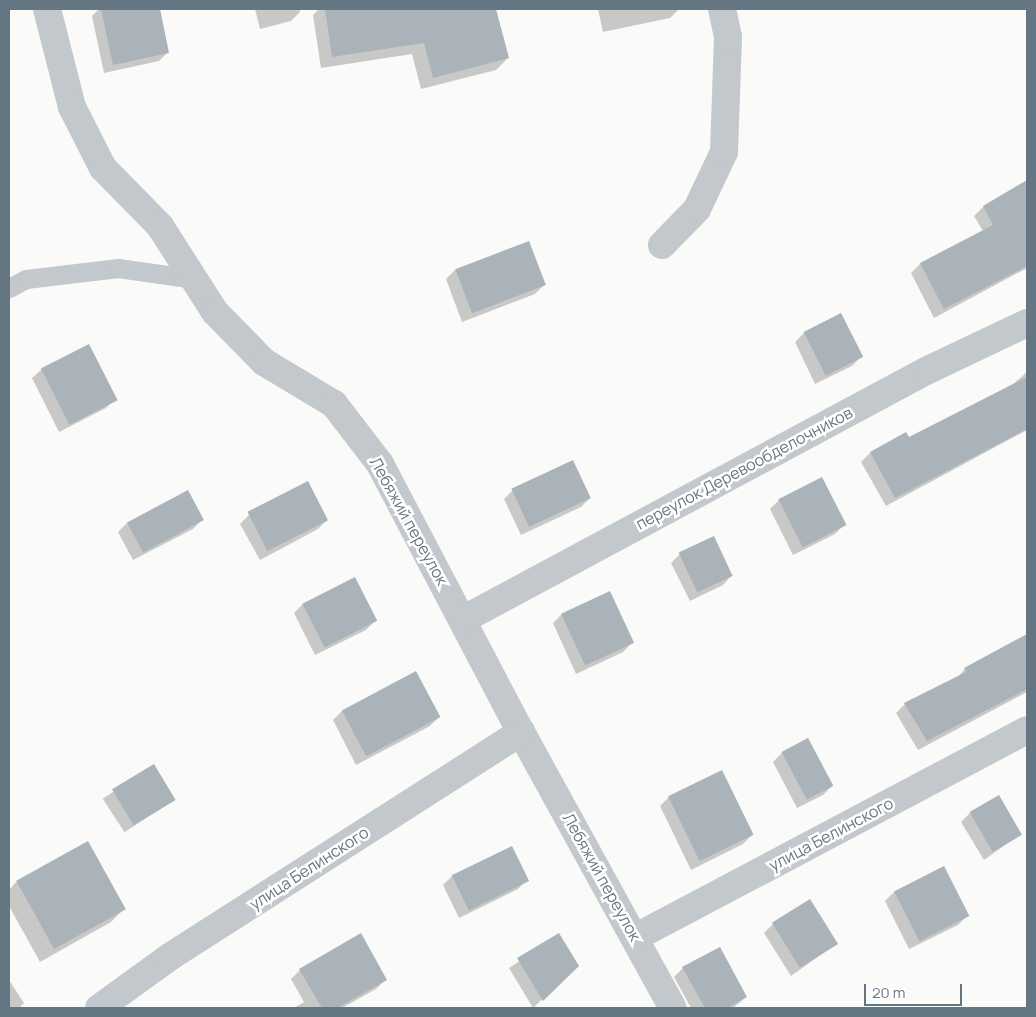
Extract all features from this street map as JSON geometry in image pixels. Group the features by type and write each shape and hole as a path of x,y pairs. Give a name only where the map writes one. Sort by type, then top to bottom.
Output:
{"street":[{"name":"Лебяжий переулок","path":"47,9 72,107 103,168 160,226 215,312 264,362 334,404 380,464 464,619 521,732 636,937 673,1008"},
{"path":"662,246 697,208 724,152 728,38 722,9"},
{"name":"переулок Деревообделочников","path":"464,619 926,371 1027,323"},
{"name":"улица Белинского","path":"636,937 1027,730"},
{"name":"улица Белинского","path":"100,1008 171,956 521,732"}],"lane":[{"path":"9,288 26,279 118,268 195,279"}],"building":[{"path":"101,9 160,9 169,53 113,65"},
{"path":"325,9 496,9 509,58 433,78 424,43 332,57"},
{"path":"1027,180 1027,266 944,309 920,263 993,225 983,206"},
{"path":"529,241 546,285 472,313 455,269"},
{"path":"841,313 863,357 826,376 804,332"},
{"path":"89,344 118,400 69,425 41,369"},
{"path":"1027,377 1027,429 895,498 870,452 906,432 909,437"},
{"path":"573,460 591,498 529,527 511,489"},
{"path":"822,477 847,525 803,547 778,499"},
{"path":"308,481 328,520 267,551 247,512"},
{"path":"188,490 204,520 143,552 127,522"},
{"path":"714,536 733,576 697,592 679,552"},
{"path":"355,577 377,621 325,647 302,604"},
{"path":"610,591 634,643 585,665 561,614"},
{"path":"1027,634 1027,689 927,741 904,703 966,672 964,668"},
{"path":"416,671 440,717 366,756 342,710"},
{"path":"808,738 833,786 807,800 782,752"},
{"path":"154,764 176,800 134,825 112,789"},
{"path":"722,770 754,835 700,861 668,796"},
{"path":"999,795 1022,835 993,852 970,812"},
{"path":"88,841 126,909 54,949 16,881"},
{"path":"512,846 529,881 469,910 452,875"},
{"path":"944,866 969,916 920,941 894,891"},
{"path":"810,899 838,944 800,968 772,923"},
{"path":"361,933 387,980 337,1008 322,1008 299,969"},
{"path":"559,933 579,966 543,1001 517,958"},
{"path":"720,947 747,997 727,1008 705,1008 682,967"}]}
